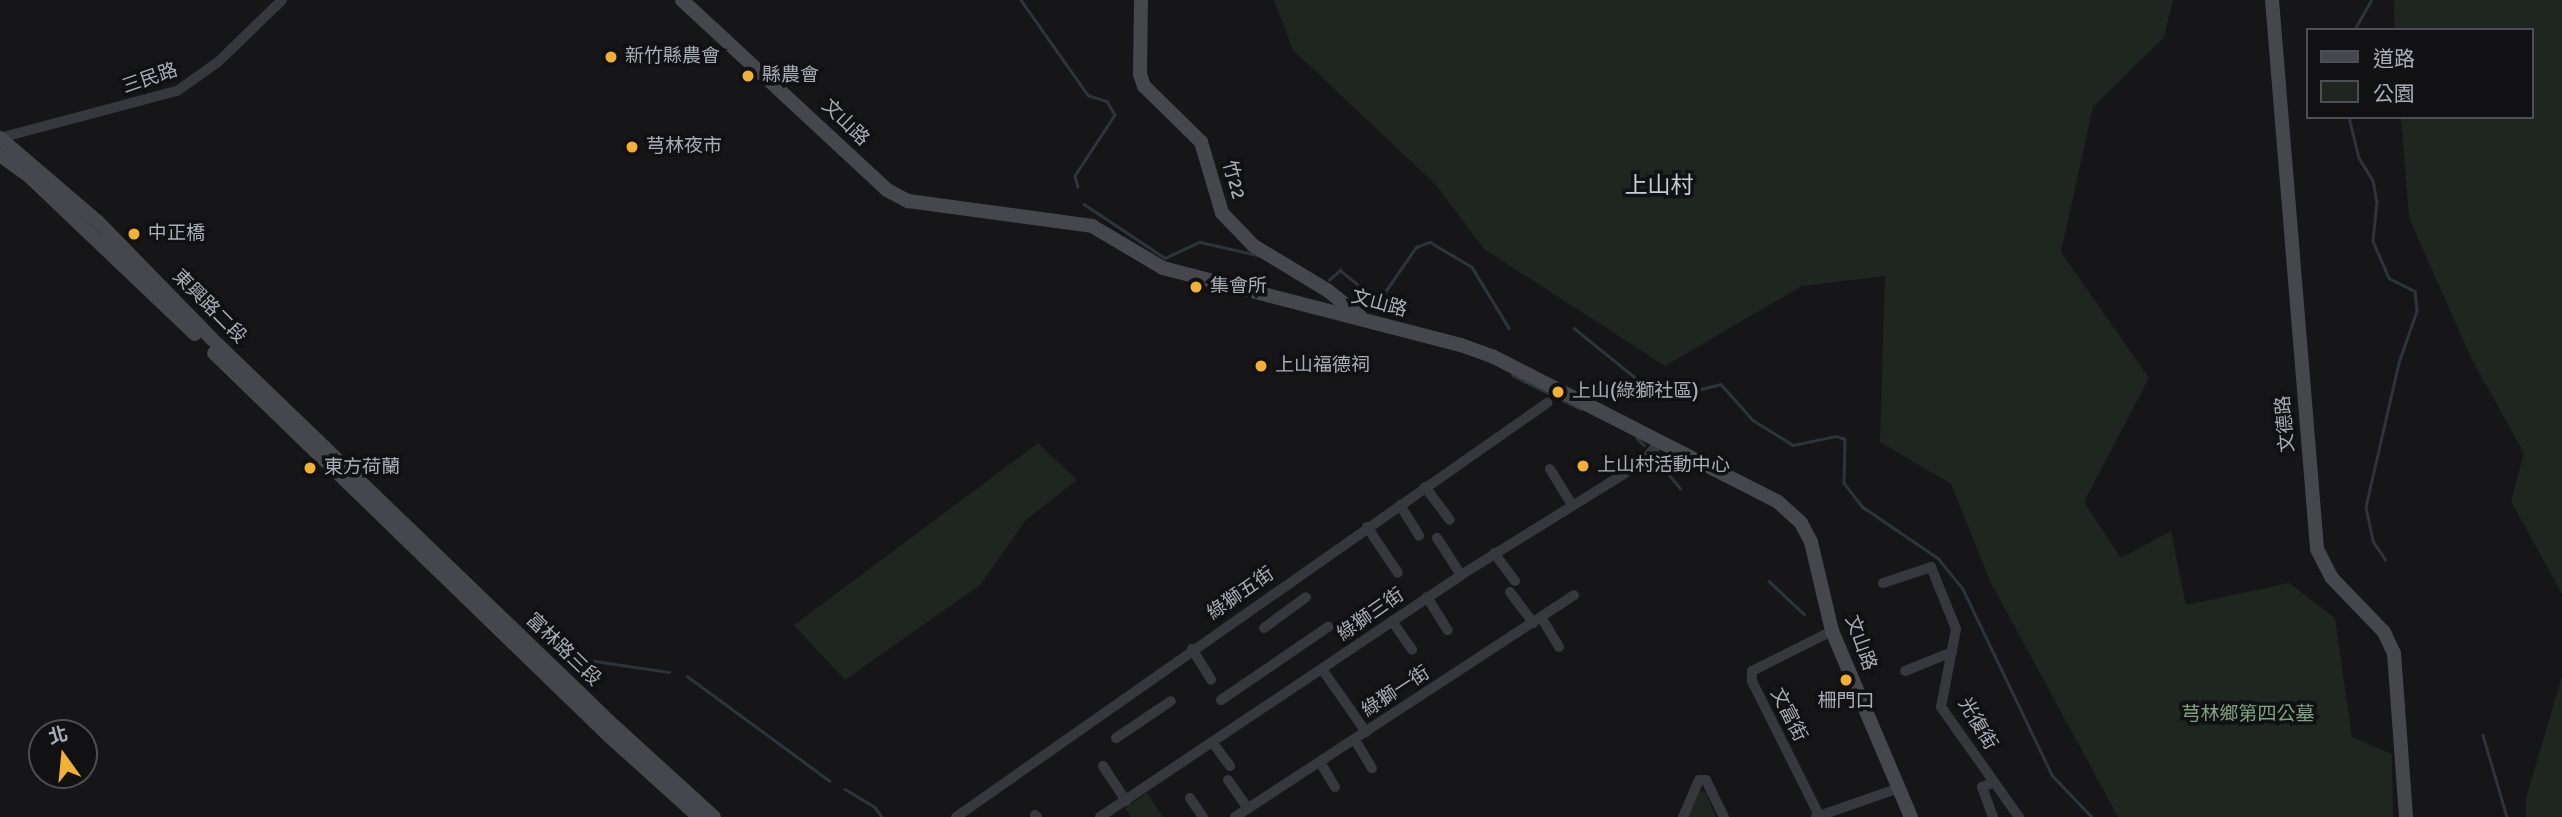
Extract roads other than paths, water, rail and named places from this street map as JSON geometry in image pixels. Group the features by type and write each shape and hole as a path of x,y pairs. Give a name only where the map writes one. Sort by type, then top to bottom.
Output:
{"main road":[{"name":"文山路","path":"682,0 887,190 908,201 1092,226 1163,268 1492,356 1724,471 1789,509 1811,542 1832,631 1911,817"},
{"name":"竹22","path":"1141,0 1140,74 1144,86 1201,142 1222,213 1254,246 1327,290 1368,323"},
{"name":"文德路","path":"2272,0 2317,549 2331,577 2384,632 2394,653 2406,817"},
{"name":"東興路二段","path":"0,138 97,221 384,509"},
{"name":"東興路二段","path":"0,155 85,229 384,509"},
{"name":"富林路三段","path":"384,509 699,817"},
{"name":"富林路三段","path":"384,509 714,817"}],"street":[{"name":"三民路","path":"0,138 177,91 218,62 282,0"},
{"name":"綠獅五街","path":"956,817 1192,649 1547,403"},
{"name":"綠獅三街","path":"1100,817 1494,553 1643,462 1660,441"},
{"path":"1550,469 1572,505"},
{"path":"1425,487 1450,520"},
{"path":"1400,505 1419,535"},
{"path":"1367,527 1398,573"},
{"path":"1437,538 1461,575"},
{"path":"1494,553 1515,581"},
{"name":"光復街","path":"1883,583 1931,567 1956,629 1941,707 1992,783 2020,817"},
{"path":"1510,592 1559,647"},
{"name":"綠獅一街","path":"1235,817 1574,594"},
{"path":"1264,628 1306,597"},
{"path":"1427,597 1448,630"},
{"path":"1392,621 1412,650"},
{"path":"1221,700 1328,627"},
{"name":"文富街","path":"1818,817 1752,681 1752,671 1832,631"},
{"path":"1192,649 1211,680"},
{"path":"1905,671 1952,652"},
{"path":"1322,669 1366,732"},
{"path":"1116,738 1171,701"},
{"path":"1355,740 1372,768"},
{"path":"1212,742 1230,766"},
{"path":"1320,762 1335,787"},
{"path":"1103,766 1126,801"},
{"path":"1227,780 1248,809"},
{"path":"1684,817 1699,780 1706,780 1724,817"},
{"path":"1992,783 1982,787 1993,817"},
{"path":"1818,817 1899,788"},
{"path":"1190,797 1203,817"}],"waterway":[{"path":"1021,0 1088,95 1107,101 1115,115 1075,176 1078,187"},
{"path":"2355,28 2371,0"},
{"path":"2349,119 2359,158 2373,180 2377,202 2373,241 2389,278 2415,291 2417,311 2399,363 2366,507 2373,541 2385,559"},
{"path":"1084,204 1165,258 1200,242 1257,255"},
{"path":"1329,280 1340,270 1372,296 1385,292 1416,247 1430,242 1472,267 1509,328"},
{"path":"1574,328 1642,383 1676,395 1721,384 1753,420 1793,445 1836,436 1845,439 1844,483 1863,507 1938,558 1963,589 2052,775 2092,817"},
{"path":"1512,375 1581,409"},
{"path":"1637,438 1644,445"},
{"path":"1653,455 1680,488"},
{"path":"1769,581 1804,614"},
{"path":"575,658 669,672"},
{"path":"687,676 830,781"},
{"path":"2483,735 2507,817"},
{"path":"845,789 875,807 882,817"}],"place":[{"name":"新竹縣農會","path":"611,57"},
{"name":"縣農會","path":"748,76"},
{"name":"芎林夜市","path":"632,147"},
{"name":"中正橋","path":"134,234"},
{"name":"集會所","path":"1196,287"},
{"name":"上山福德祠","path":"1261,366"},
{"name":"上山(綠獅社區)","path":"1558,392"},
{"name":"上山村活動中心","path":"1583,466"},
{"name":"東方荷蘭","path":"310,468"},
{"name":"柵門口","path":"1846,680"}],"district":[{"name":"上山村","path":"1659,186"}],"park label":[{"name":"芎林鄉第四公墓","path":"2248,715"}]}
